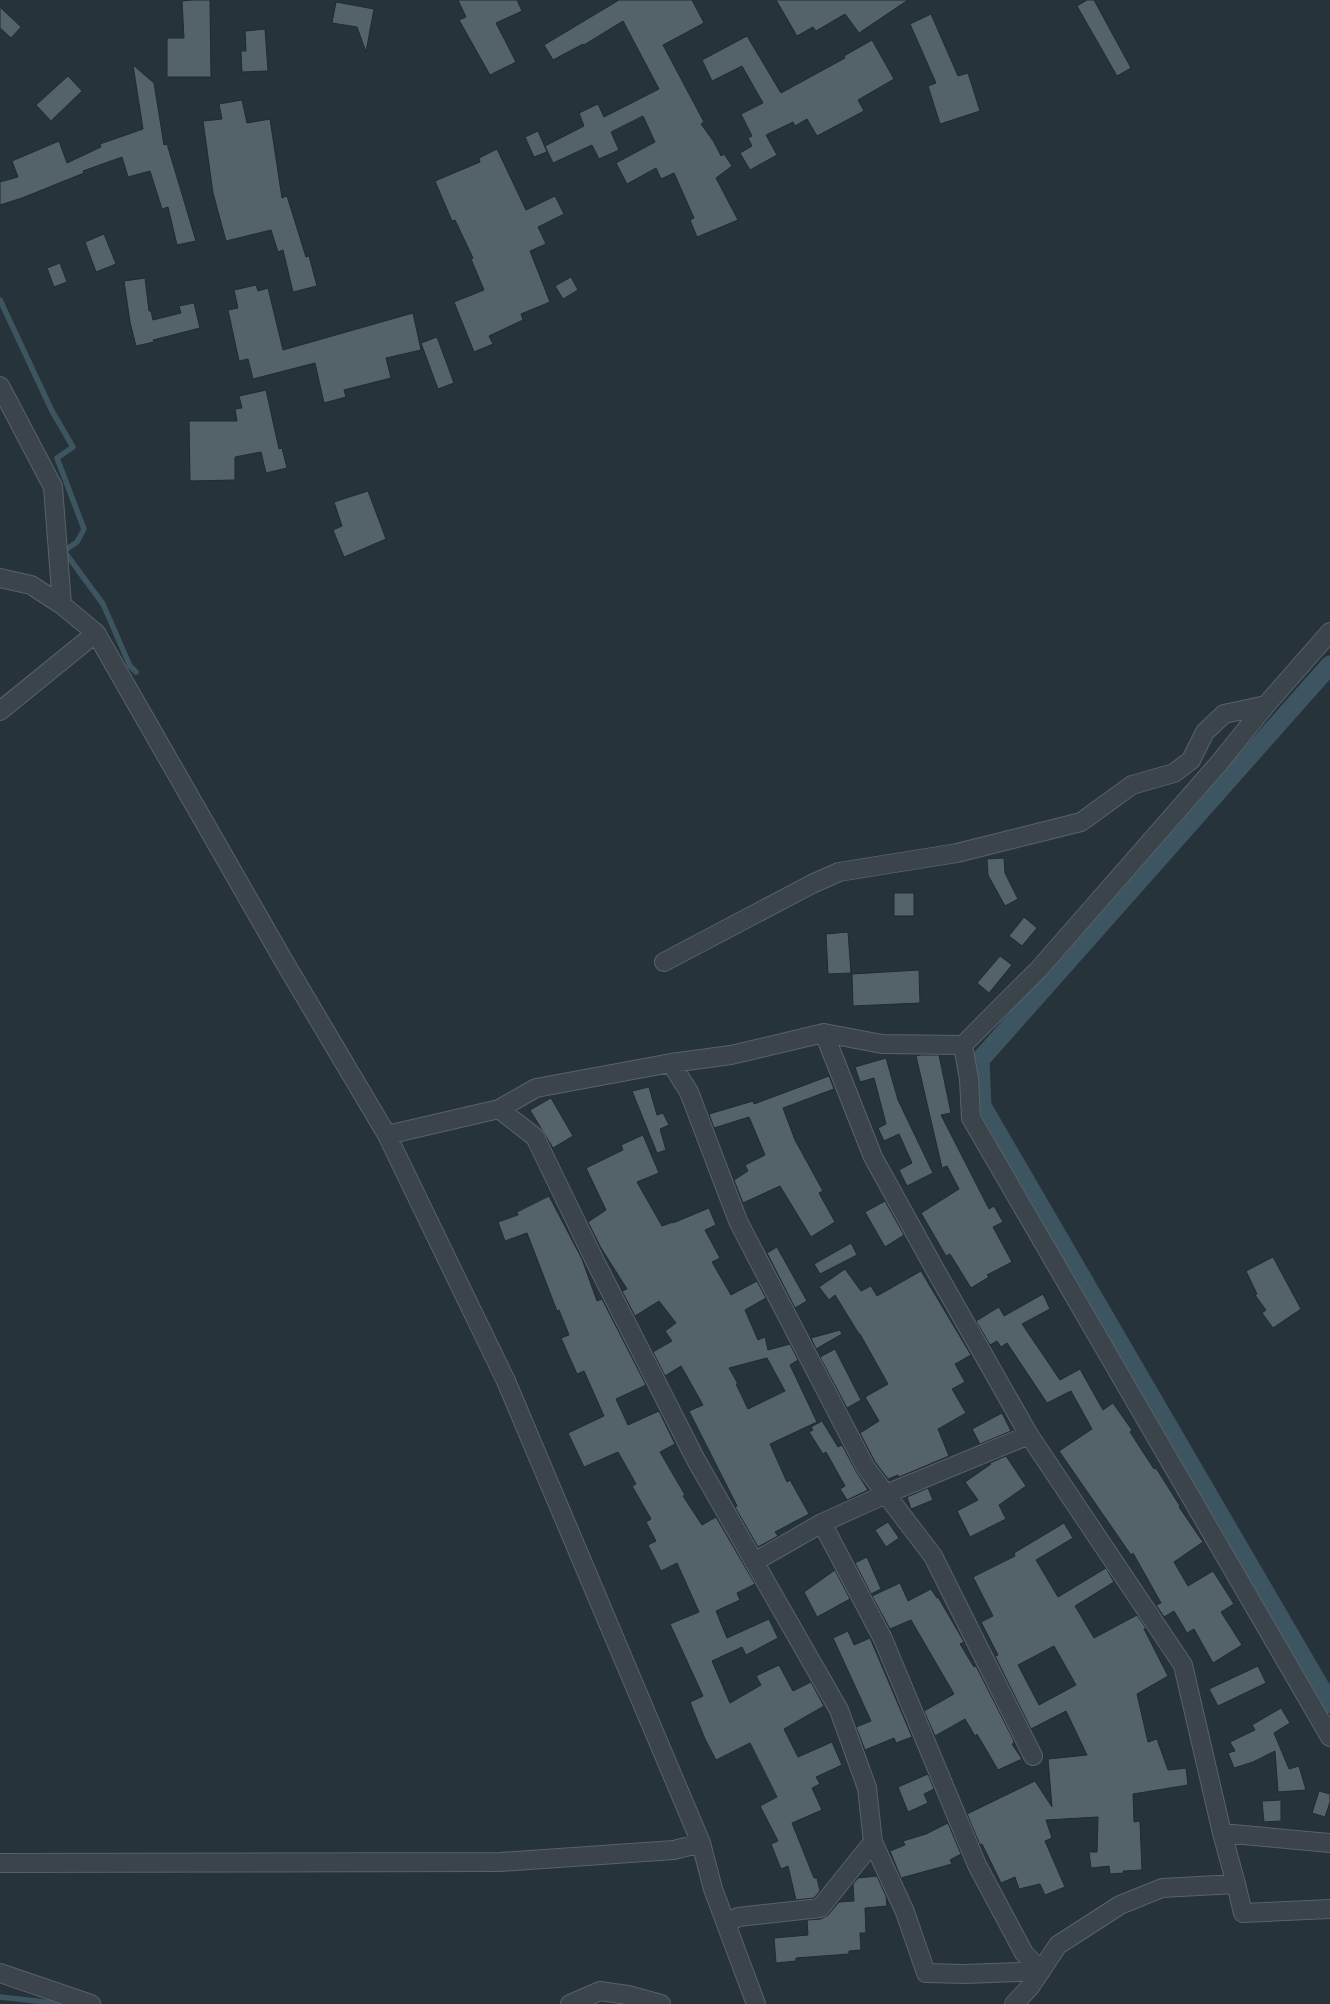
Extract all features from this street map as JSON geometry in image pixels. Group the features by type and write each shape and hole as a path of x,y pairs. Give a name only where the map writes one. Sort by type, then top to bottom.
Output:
{"street":[{"path":"0,386 53,487 62,605"},
{"path":"0,578 31,585 62,605 96,633 285,963 387,1135 506,1381 701,1843 713,1889 756,2004"},
{"path":"387,1135 499,1109 536,1088 731,1054 824,1033 882,1044 963,1045 1039,969 1214,769 1266,705 1330,632"},
{"path":"0,711 96,633"},
{"path":"664,962 812,884 839,872 957,853 1081,822 1132,785 1174,774 1191,760 1205,732 1224,714 1266,705"},
{"path":"824,1033 873,1157 936,1273 1030,1434 1183,1665 1222,1833 1243,1913 1330,1909"},
{"path":"963,1045 969,1079 971,1118 1330,1737"},
{"path":"671,1063 689,1092 738,1221 866,1468 933,1556 1033,1756"},
{"path":"499,1109 535,1137 595,1261 696,1460 840,1710 867,1788 873,1842 905,1912 926,1973 964,1974 1041,1971"},
{"path":"754,1562 822,1523 1030,1434"},
{"path":"822,1523 883,1639 977,1865 1024,1953 1041,1971"},
{"path":"1222,1833 1330,1843"},
{"path":"726,1924 738,1916 820,1908 873,1842"},
{"path":"0,1863 500,1862 674,1850 701,1843"},
{"path":"1014,2004 1030,1987 1058,1945 1120,1905 1162,1888 1236,1884"},
{"path":"0,1973 91,2004"},
{"path":"570,2004 600,1991 628,1995 661,2004"}],"building":[{"path":"210,0 211,77 167,77 167,38 184,38 182,1"},
{"path":"458,0 517,0 522,11 496,23 516,62 490,75 459,20 466,17"},
{"path":"619,0 692,0 704,23 663,45 704,122 701,124 721,156 724,154 732,166 716,178 738,220 697,237 690,220 694,218 674,173 661,179 656,168 627,184 616,163 655,142 643,116 611,132 619,150 599,159 592,145 553,163 545,146 584,126 579,113 598,104 604,117 659,89 623,21 584,45 553,60 544,45"},
{"path":"776,0 908,0 859,33 845,14 816,31 813,27 797,36"},
{"path":"1087,0 1094,0 1131,68 1117,76 1077,6"},
{"path":"336,2 374,9 366,52 357,27 332,23"},
{"path":"0,7 21,27 11,38 0,28"},
{"path":"931,14 958,76 968,73 980,111 940,124 928,86 936,83 910,24"},
{"path":"265,29 268,71 242,72 241,51 246,51 245,31"},
{"path":"747,36 781,93 845,58 844,56 872,40 894,79 858,100 864,111 817,136 807,119 795,126 793,122 766,135 777,155 750,170 740,153 752,146 748,138 752,136 741,114 763,103 742,66 712,81 702,60"},
{"path":"133,65 154,83 164,145 167,144 196,241 177,245 168,207 162,209 150,171 128,177 122,157 83,171 84,173 22,198 0,205 0,182 18,177 12,161 59,141 67,163 101,147 100,144 143,129"},
{"path":"68,76 82,91 51,121 36,105"},
{"path":"242,100 247,123 270,119 282,198 287,196 306,257 309,256 317,286 293,292 283,250 278,252 271,230 226,241 213,193 203,121 222,119 219,104"},
{"path":"538,131 547,152 534,157 525,137"},
{"path":"497,149 526,210 555,196 564,214 538,227 546,244 530,251 550,302 521,314 523,320 489,336 493,344 474,352 454,302 484,290 471,259 473,258 455,220 452,221 435,181 480,162 479,158"},
{"path":"104,234 116,264 96,272 85,242"},
{"path":"60,263 67,282 54,287 47,268"},
{"path":"571,277 578,290 563,299 555,286"},
{"path":"145,278 149,311 151,311 153,320 181,313 179,306 194,303 200,328 136,346 130,322 124,281"},
{"path":"256,285 258,291 268,288 283,350 413,313 421,350 386,358 391,378 344,390 346,397 324,403 315,363 253,379 248,359 239,361 228,310 238,308 234,290"},
{"path":"437,337 454,383 438,389 421,343"},
{"path":"266,390 279,449 282,448 287,468 266,473 261,452 235,457 235,480 190,481 189,421 237,421 235,409 242,408 239,396"},
{"path":"368,491 386,539 344,557 333,530 342,526 334,502"},
{"path":"1004,858 1005,873 1018,899 1005,906 988,875 987,859"},
{"path":"894,893 914,893 914,916 894,916"},
{"path":"1024,917 1037,928 1022,946 1009,936"},
{"path":"848,932 851,973 828,974 826,934"},
{"path":"1000,956 1012,965 989,993 977,983"},
{"path":"919,970 920,1003 853,1006 852,974"},
{"path":"939,1055 951,1113 941,1115 989,1209 994,1206 1003,1222 993,1227 1012,1262 987,1275 989,1277 971,1288 950,1254 946,1256 921,1213 959,1189 947,1166 942,1168 916,1056"},
{"path":"886,1058 898,1100 933,1173 907,1186 899,1170 912,1163 899,1134 884,1141 878,1128 886,1124 874,1078 860,1082 855,1067"},
{"path":"829,1076 834,1089 783,1108 795,1140 823,1191 819,1193 835,1222 811,1237 780,1186 743,1203 734,1180 748,1171 745,1165 765,1155 749,1117 714,1128 709,1114 753,1101 754,1104"},
{"path":"649,1087 657,1115 663,1113 669,1125 660,1129 666,1150 657,1153 632,1091"},
{"path":"551,1098 573,1136 553,1148 530,1110"},
{"path":"643,1135 659,1173 637,1182 662,1226 709,1208 716,1225 705,1230 720,1258 712,1262 731,1295 757,1281 766,1298 745,1310 758,1340 765,1337 768,1350 790,1344 798,1360 790,1365 817,1422 770,1444 787,1482 790,1480 809,1514 775,1532 778,1536 758,1547 735,1507 737,1506 689,1411 703,1405 681,1366 665,1376 653,1352 672,1341 665,1331 676,1323 659,1301 635,1316 622,1291 627,1289 601,1248 588,1222 606,1210 586,1168 623,1150 621,1145","holes":["767,1358 785,1391 748,1409 729,1368"]},
{"path":"549,1196 582,1259 597,1301 602,1299 646,1385 616,1399 628,1425 659,1411 675,1444 660,1452 685,1495 683,1496 702,1525 716,1517 755,1584 737,1593 740,1600 716,1611 727,1638 769,1619 778,1638 746,1655 742,1647 712,1661 730,1703 761,1685 756,1676 779,1665 793,1691 811,1682 824,1706 784,1729 798,1757 832,1742 842,1765 816,1777 820,1784 812,1788 822,1810 792,1823 814,1878 817,1878 820,1891 814,1898 796,1900 788,1866 781,1869 771,1844 778,1841 760,1806 777,1797 750,1743 716,1760 705,1739 690,1702 703,1696 670,1624 699,1612 677,1563 661,1571 648,1545 656,1541 646,1522 651,1519 632,1486 636,1484 618,1452 584,1467 568,1433 604,1416 584,1371 577,1374 561,1338 569,1335 559,1310 557,1311 527,1233 505,1241 498,1222 518,1215 517,1212"},
{"path":"885,1201 904,1235 885,1247 865,1212"},
{"path":"851,1243 857,1255 820,1274 814,1264"},
{"path":"777,1247 807,1301 795,1308 767,1253"},
{"path":"1273,1257 1301,1309 1273,1328 1262,1313 1266,1310 1255,1295 1257,1294 1246,1271"},
{"path":"845,1269 861,1291 871,1286 877,1296 921,1271 971,1355 955,1364 965,1382 952,1389 966,1413 938,1429 949,1456 899,1477 898,1475 888,1479 875,1462 860,1433 879,1421 865,1397 888,1384 860,1334 835,1295 829,1300 819,1287"},
{"path":"1043,1294 1050,1309 1022,1324 1060,1380 1080,1369 1103,1410 1113,1403 1203,1542 1174,1562 1188,1586 1213,1571 1234,1604 1221,1612 1242,1645 1213,1663 1194,1629 1187,1633 1174,1611 1164,1617 1156,1605 1161,1603 1133,1553 1131,1555 1059,1451 1092,1429 1071,1391 1047,1403 1007,1343 1001,1347 997,1341 990,1345 976,1321 999,1307 1004,1316"},
{"path":"840,1330 842,1334 816,1349 811,1338"},
{"path":"835,1349 861,1400 847,1408 820,1357"},
{"path":"1002,1413 1011,1431 980,1444 972,1429"},
{"path":"822,1421 838,1447 842,1445 868,1490 847,1500 840,1489 845,1486 826,1452 823,1454 809,1432 813,1430 811,1427"},
{"path":"1006,1456 1026,1486 999,1505 1006,1519 970,1537 957,1511 978,1500 965,1482 990,1463"},
{"path":"928,1488 933,1500 911,1509 907,1497"},
{"path":"888,1522 899,1538 886,1547 875,1530"},
{"path":"1064,1523 1073,1538 1036,1560 1058,1597 1106,1568 1114,1582 1075,1606 1094,1638 1137,1615 1146,1628 1144,1629 1168,1676 1137,1694 1148,1742 1157,1739 1168,1770 1186,1768 1188,1785 1133,1794 1134,1822 1140,1821 1142,1870 1110,1874 1109,1866 1091,1868 1089,1852 1097,1852 1098,1817 1046,1820 1052,1838 1045,1841 1065,1887 1045,1895 1040,1884 1019,1889 1015,1877 1001,1883 982,1844 980,1845 967,1814 1035,1781 1052,1807 1048,1759 1087,1755 1066,1711 1031,1729 995,1656 998,1655 981,1622 993,1616 973,1577 1015,1556 1014,1553","holes":["1054,1646 1076,1685 1039,1705 1018,1665"]},
{"path":"867,1557 881,1589 871,1594 855,1563"},
{"path":"835,1570 850,1599 817,1617 804,1592"},
{"path":"900,1583 908,1601 931,1589 938,1597 963,1640 964,1642 960,1644 974,1667 976,1666 1013,1739 1014,1743 1012,1744 1022,1759 998,1770 977,1734 975,1736 965,1719 935,1736 924,1711 954,1694 911,1620 890,1629 872,1596"},
{"path":"848,1631 854,1645 870,1638 912,1737 896,1743 894,1738 865,1750 856,1727 871,1721 833,1638"},
{"path":"1258,1666 1266,1683 1218,1706 1209,1689"},
{"path":"1281,1708 1290,1723 1274,1733 1289,1769 1299,1766 1306,1790 1278,1792 1275,1751 1253,1762 1234,1768 1228,1753 1235,1751 1230,1742 1255,1730 1252,1725"},
{"path":"928,1774 934,1789 924,1794 928,1803 908,1812 898,1787"},
{"path":"1319,1791 1330,1794 1330,1802 1325,1817 1312,1813"},
{"path":"1281,1800 1281,1821 1264,1822 1262,1801"},
{"path":"948,1823 961,1854 950,1860 952,1864 901,1878 890,1851 905,1845 903,1841 926,1834"},
{"path":"877,1876 886,1896 887,1906 865,1908 866,1933 860,1933 861,1950 849,1951 849,1954 796,1958 796,1961 776,1963 774,1938 808,1935 807,1920 821,1919 828,1915 839,1902 854,1901 853,1884 858,1878"}],"waterway":[{"path":"0,300 52,411 73,447 57,458 84,529 77,542 64,551 103,604 130,666 136,672"},
{"path":"1330,665 980,1060 982,1106 1330,1704"},
{"path":"0,1997 63,2004"}]}
